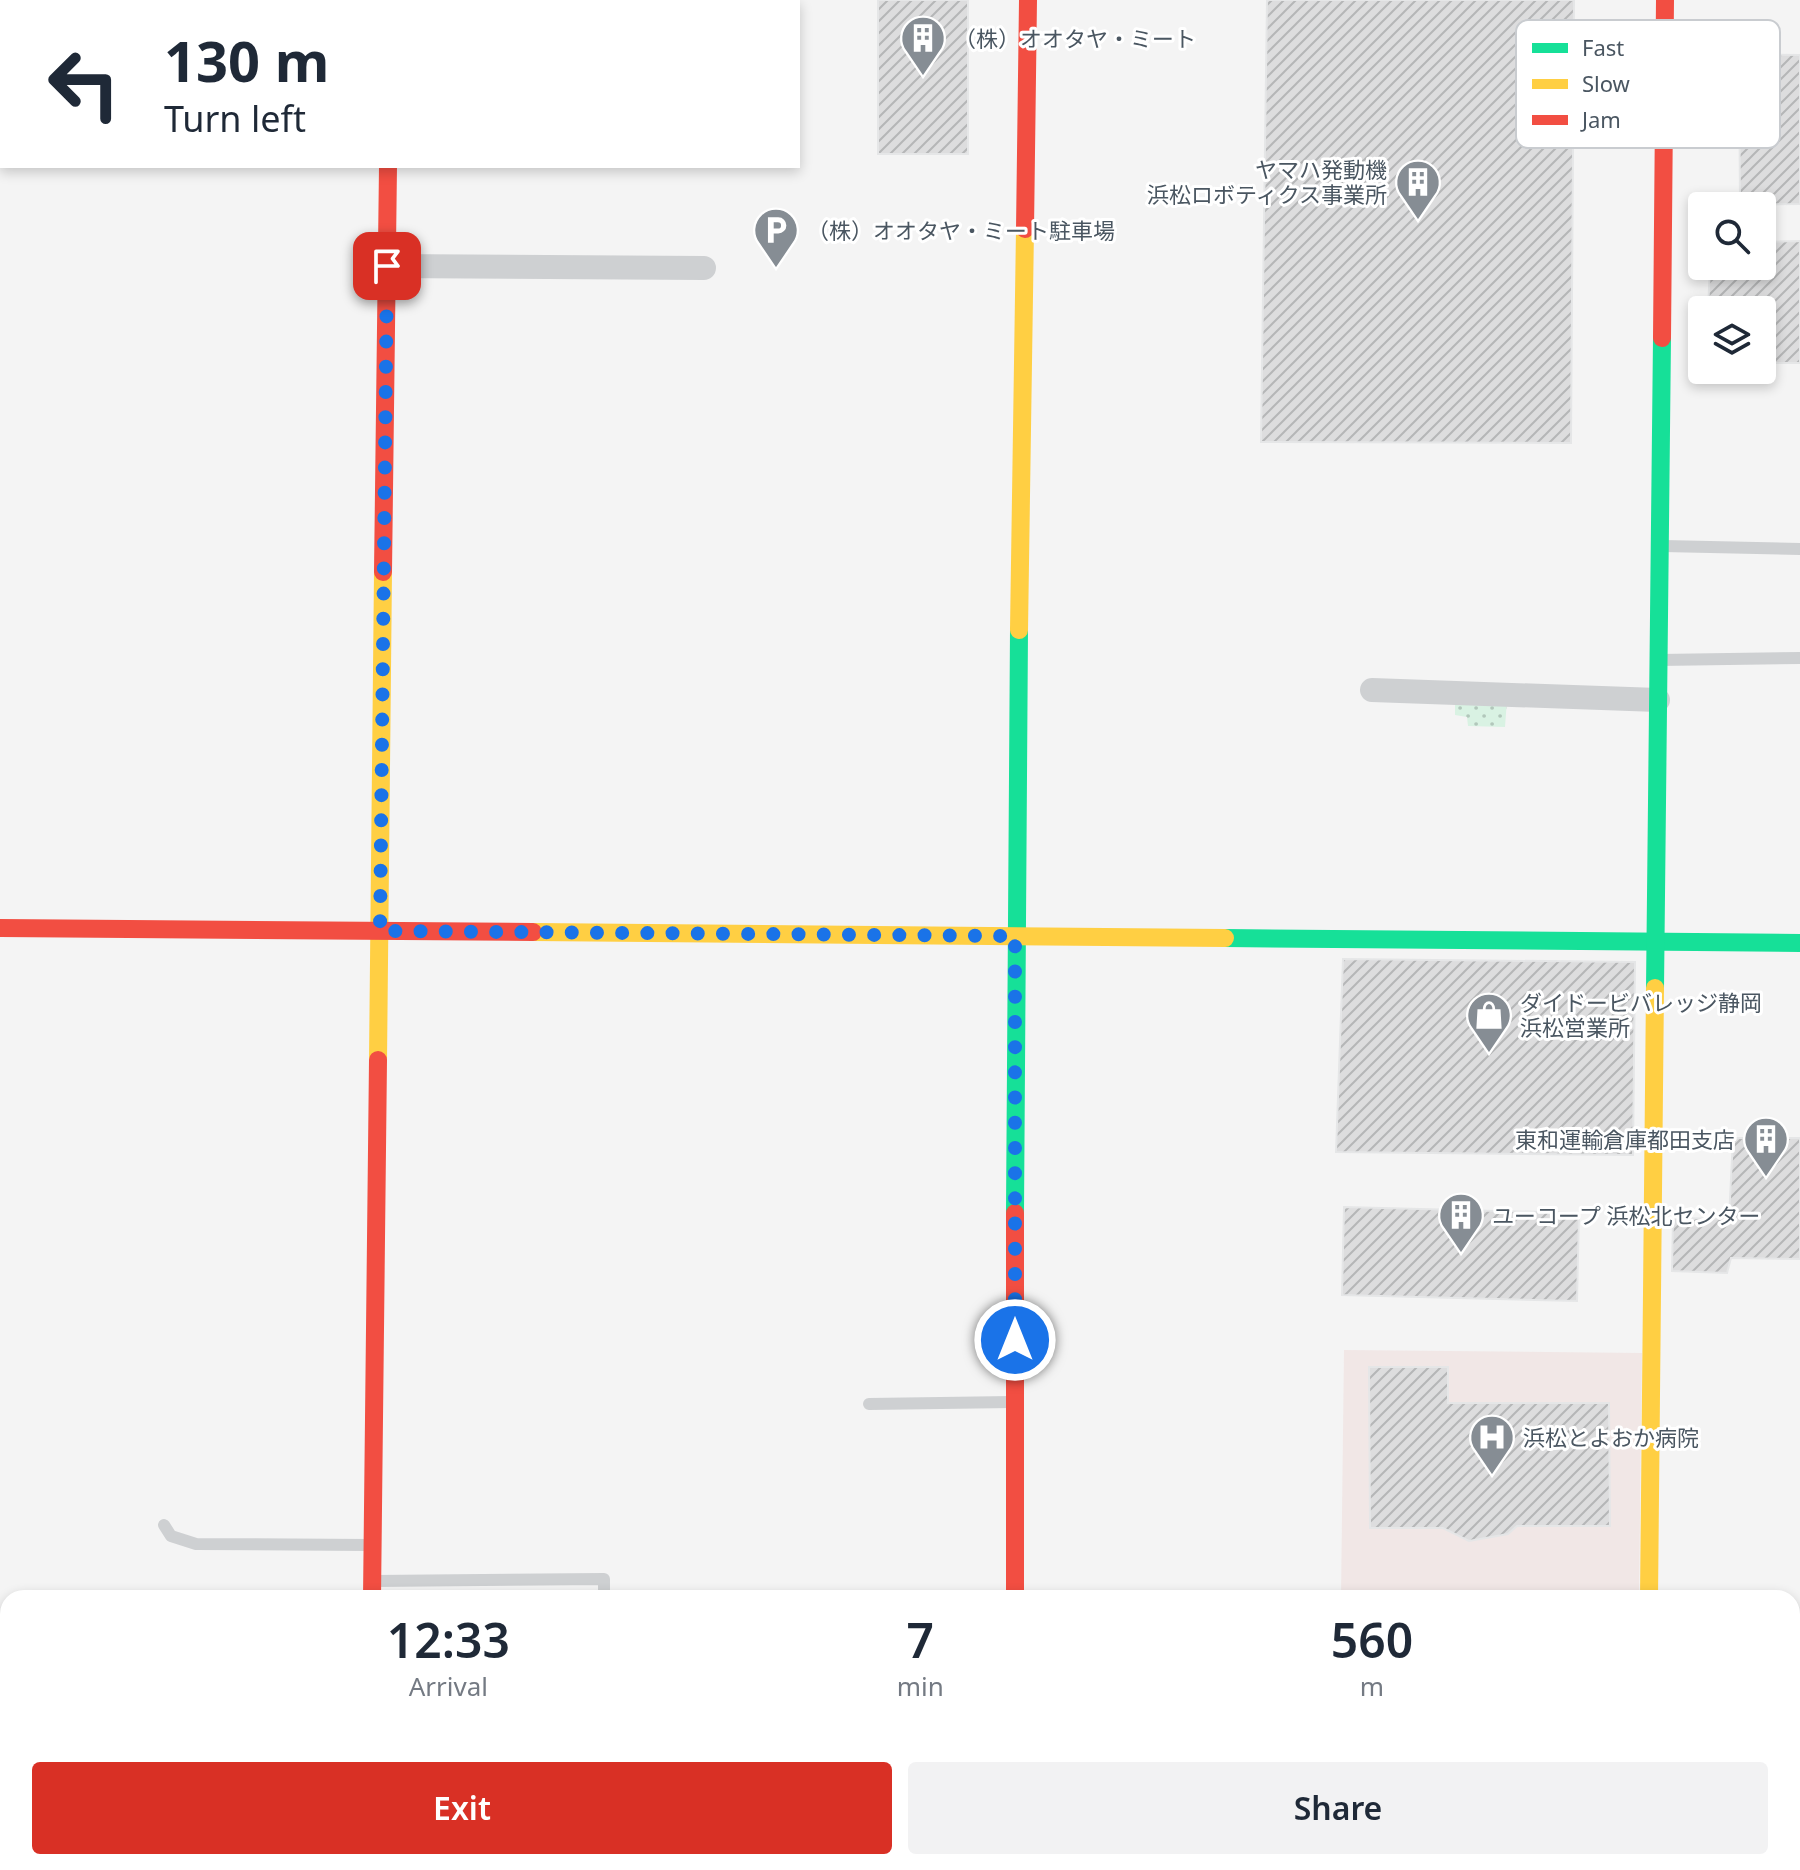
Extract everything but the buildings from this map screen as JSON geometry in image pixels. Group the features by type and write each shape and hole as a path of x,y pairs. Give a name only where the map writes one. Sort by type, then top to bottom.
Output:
{"street":[{"path":"1015,1590 1015,936 1028,0"},
{"path":"1665,0 1665,20"},
{"path":"1649,1590 1663,148"},
{"path":"372,1590 388,168"},
{"path":"387,266 704,268"},
{"path":"1372,690 1658,700"},
{"path":"0,928 1800,943"}],"lane":[{"path":"1659,546 1800,549"},
{"path":"1658,660 1800,658"},
{"path":"869,1404 1015,1402"},
{"path":"164,1525 171,1536 196,1544 373,1545"},
{"path":"372,1590 604,1579 604,1590"}],"shaded area":[{"name":"浜松とよおか病院","path":"1344,1350 1642,1353 1639,1590 1341,1590"}],"green space":[{"path":"1455,698 1507,700 1505,727 1468,726 1467,717 1455,715"}],"traffic: fast":[{"path":"1655,988 1662,338"},
{"path":"1015,1213 1019,630"},
{"path":"1225,938 1800,943"}],"traffic: slow":[{"path":"1019,630 1025,229"},
{"path":"378,1060 383,572"},
{"path":"533,932 1225,938"},
{"path":"1649,1590 1655,988"}],"traffic: jam":[{"path":"1025,229 1028,0"},
{"path":"1665,0 1665,20"},
{"path":"1662,338 1664,148"},
{"path":"383,572 388,168"},
{"path":"0,928 533,932"},
{"path":"372,1590 378,1060"},
{"path":"1015,1213 1015,1590"}],"place":[{"name":"（株）オオタヤ・ミート","path":"923,77"},
{"name":"ヤマハ発動機 浜松ロボティクス事業所","path":"1418,221"},
{"name":"（株）オオタヤ・ミート駐車場","path":"776,269"},
{"name":"ダイドービバレッジ静岡 浜松営業所","path":"1489,1054"},
{"name":"東和運輸倉庫都田支店","path":"1766,1178"},
{"name":"ユーコープ 浜松北センター","path":"1461,1254"},
{"name":"浜松とよおか病院","path":"1492,1476"}],"route":[{"path":"387,266 380,931 1015,936 1015,1340"}]}
